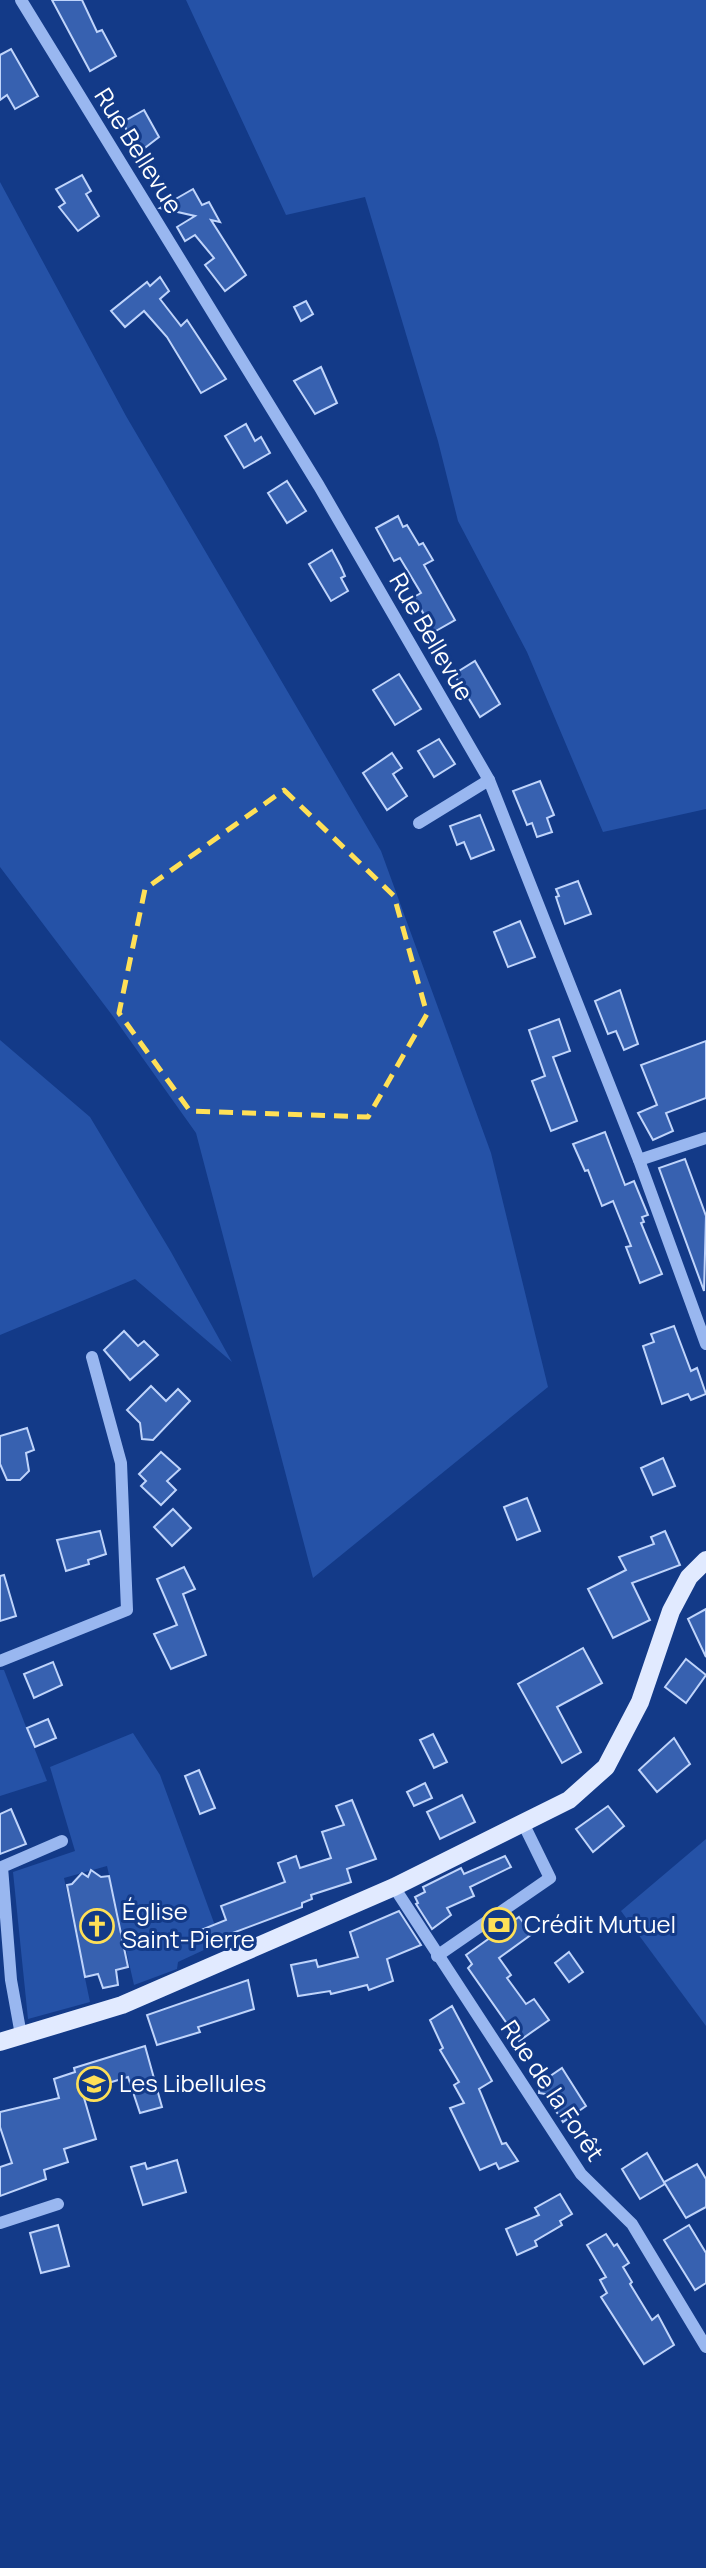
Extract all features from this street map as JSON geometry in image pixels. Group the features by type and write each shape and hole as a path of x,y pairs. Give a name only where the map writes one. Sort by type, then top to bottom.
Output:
{"main road":[{"path":"0,2042 122,2005 394,1887 569,1800 606,1767 640,1702 671,1611 689,1577 706,1560"}],"street":[{"name":"Rue Bellevue","path":"21,0 320,486 489,780 639,1160 706,1344"},
{"path":"419,823 489,780"},
{"path":"639,1160 706,1138"},
{"path":"0,1661 127,1610 121,1463 92,1357"},
{"path":"437,1956 550,1878 523,1823"},
{"path":"21,2035 11,1980 2,1867 62,1841"},
{"name":"Rue de la Forêt","path":"394,1887 580,2175 632,2224 706,2347"},
{"path":"0,2223 58,2204"}],"highlighted area":[{"path":"284,790 394,896 427,1014 368,1117 190,1111 119,1013 145,889"}],"shaded area":[{"path":"186,0 706,0 706,809 603,832 527,652 458,521 438,441 365,197 286,215"},
{"path":"0,182 126,416 381,851 491,1153 548,1387 313,1578 196,1133 112,1015 0,867"},
{"path":"0,1040 90,1117 171,1252 232,1362 135,1279 0,1335"},
{"path":"0,1670 4,1670 47,1781 0,1796"},
{"path":"133,1733 160,1775 221,1942 178,1962 177,1969 134,1985 107,1866 64,1878 90,2002 28,2019 13,1872 75,1851 50,1767"},
{"path":"706,1839 706,2026 621,1911"}],"building":[{"path":"52,0 82,0 97,32 102,30 116,56 90,71"},
{"path":"11,49 38,96 15,109 7,95 0,100 0,55"},
{"path":"144,110 159,137 137,154 123,122"},
{"path":"82,175 91,191 86,194 99,216 78,231 59,207 65,203 56,189"},
{"path":"193,189 202,205 209,202 220,222 211,220 246,275 225,291 205,265 214,258 195,235 185,241 177,227 195,216 160,208"},
{"path":"160,277 169,291 160,299 181,326 187,320 226,379 201,393 167,337 144,311 125,327 111,311 147,282 150,286"},
{"path":"306,301 313,314 301,321 294,307"},
{"path":"321,367 337,403 315,414 294,381"},
{"path":"246,424 255,441 261,437 270,453 244,468 225,436"},
{"path":"287,481 306,511 287,523 268,493"},
{"path":"398,516 403,527 407,525 419,545 423,543 433,560 424,565 455,620 434,632 414,597 421,593 400,558 394,561 376,528"},
{"path":"332,550 345,576 341,578 348,591 331,601 309,564"},
{"path":"475,661 500,704 480,717 454,674"},
{"path":"399,674 421,709 395,725 373,690"},
{"path":"439,739 455,764 434,777 418,751"},
{"path":"392,753 402,768 393,774 407,796 387,810 363,773"},
{"path":"540,781 554,815 547,818 552,832 537,837 532,823 527,825 513,791"},
{"path":"480,815 494,850 471,859 464,842 457,845 450,826"},
{"path":"578,881 591,914 565,924 556,889"},
{"path":"520,921 535,957 508,967 494,932"},
{"path":"620,990 638,1044 624,1050 616,1031 608,1034 595,1001"},
{"path":"559,1019 570,1051 553,1057 577,1121 551,1131 532,1081 545,1076 529,1030"},
{"path":"706,1041 706,1098 666,1113 673,1131 653,1140 638,1113 657,1105 641,1065"},
{"path":"605,1132 625,1185 634,1181 648,1215 642,1217 644,1222 641,1223 662,1274 640,1283 626,1247 631,1246 613,1201 602,1206 588,1170 585,1171 573,1144"},
{"path":"685,1159 706,1216 704,1291 659,1168"},
{"path":"674,1326 691,1371 697,1368 706,1394 691,1400 688,1394 662,1404 643,1346 654,1342 651,1334"},
{"path":"124,1331 138,1346 144,1341 158,1355 130,1380 104,1350"},
{"path":"151,1386 166,1401 178,1389 190,1401 153,1440 142,1439 140,1423 127,1410"},
{"path":"27,1428 34,1450 26,1453 29,1471 20,1480 7,1480 0,1464 0,1436"},
{"path":"161,1452 180,1469 167,1481 176,1490 161,1505 141,1486 146,1481 139,1474"},
{"path":"663,1458 675,1486 653,1495 641,1468"},
{"path":"527,1498 540,1531 517,1540 504,1507"},
{"path":"173,1509 191,1528 172,1546 154,1527"},
{"path":"100,1531 106,1554 88,1560 89,1564 66,1571 57,1540"},
{"path":"665,1531 680,1565 632,1583 650,1620 613,1638 588,1589 626,1570 619,1557 654,1544 651,1537"},
{"path":"184,1567 195,1589 183,1594 206,1655 171,1669 154,1634 177,1625 157,1579"},
{"path":"4,1575 16,1616 0,1621 0,1576"},
{"path":"706,1609 706,1657 688,1619"},
{"path":"583,1648 602,1683 557,1707 581,1752 562,1763 518,1684"},
{"path":"686,1659 706,1675 686,1703 665,1687"},
{"path":"53,1662 62,1685 34,1698 24,1674"},
{"path":"48,1719 56,1738 35,1747 27,1728"},
{"path":"433,1734 447,1762 434,1768 420,1740"},
{"path":"674,1738 690,1764 657,1792 639,1770"},
{"path":"199,1770 215,1808 200,1814 185,1776"},
{"path":"425,1783 432,1798 414,1806 407,1792"},
{"path":"462,1795 475,1822 440,1839 427,1812"},
{"path":"352,1800 376,1859 347,1869 351,1882 311,1895 312,1899 302,1903 302,1907 206,1943 201,1930 226,1920 221,1906 285,1882 278,1863 296,1856 300,1868 331,1858 322,1832 344,1825 336,1806"},
{"path":"608,1806 624,1826 593,1852 576,1829"},
{"path":"11,1809 26,1844 0,1854 0,1814"},
{"path":"505,1856 511,1867 470,1887 474,1896 447,1908 451,1915 432,1929 416,1904 418,1903 415,1897 425,1892 423,1887 461,1868 464,1874"},
{"name":"Église Saint-Pierre","path":"91,1870 101,1877 109,1876 128,1967 116,1970 118,1985 103,1988 98,1974 85,1977 67,1885 72,1884 82,1873 88,1877"},
{"path":"399,1911 421,1945 387,1959 393,1981 369,1990 367,1985 331,1994 330,1991 298,1996 291,1965 316,1960 318,1967 358,1957 350,1932"},
{"path":"519,1917 532,1934 499,1958 511,1975 507,1978 526,2004 534,1999 549,2020 519,2041 468,1968 472,1964 466,1955"},
{"path":"569,1952 583,1972 569,1982 555,1963"},
{"path":"248,1980 254,2009 198,2027 200,2032 157,2045 147,2015"},
{"path":"452,2006 492,2081 479,2089 502,2144 506,2143 518,2161 499,2169 496,2163 480,2170 450,2108 464,2103 454,2085 459,2082 440,2050 443,2048 430,2020"},
{"path":"145,2046 162,2107 140,2113 128,2077 82,2091 96,2139 64,2149 68,2162 44,2170 46,2179 0,2196 0,2167 12,2163 0,2127 0,2112 59,2098 54,2079 75,2072 74,2068"},
{"path":"562,2068 586,2106 563,2122 545,2094 539,2093 540,2083"},
{"path":"647,2153 665,2184 640,2199 622,2169"},
{"path":"177,2160 186,2192 143,2205 131,2167 145,2163 147,2169"},
{"path":"697,2164 706,2179 706,2207 686,2218 664,2182"},
{"path":"560,2194 572,2214 560,2221 562,2225 535,2241 537,2246 517,2255 506,2229 539,2215 535,2208"},
{"path":"58,2225 69,2266 41,2273 30,2233"},
{"path":"689,2225 706,2253 706,2283 695,2290 664,2240"},
{"path":"606,2234 614,2246 617,2244 629,2263 623,2267 652,2320 658,2315 674,2345 644,2364 601,2297 607,2293 600,2280 606,2277 587,2245"}],"place":[{"name":"Crédit Mutuel","path":"499,1925"},
{"name":"Église Saint-Pierre","path":"97,1926"},
{"name":"Les Libellules","path":"94,2084"}]}
